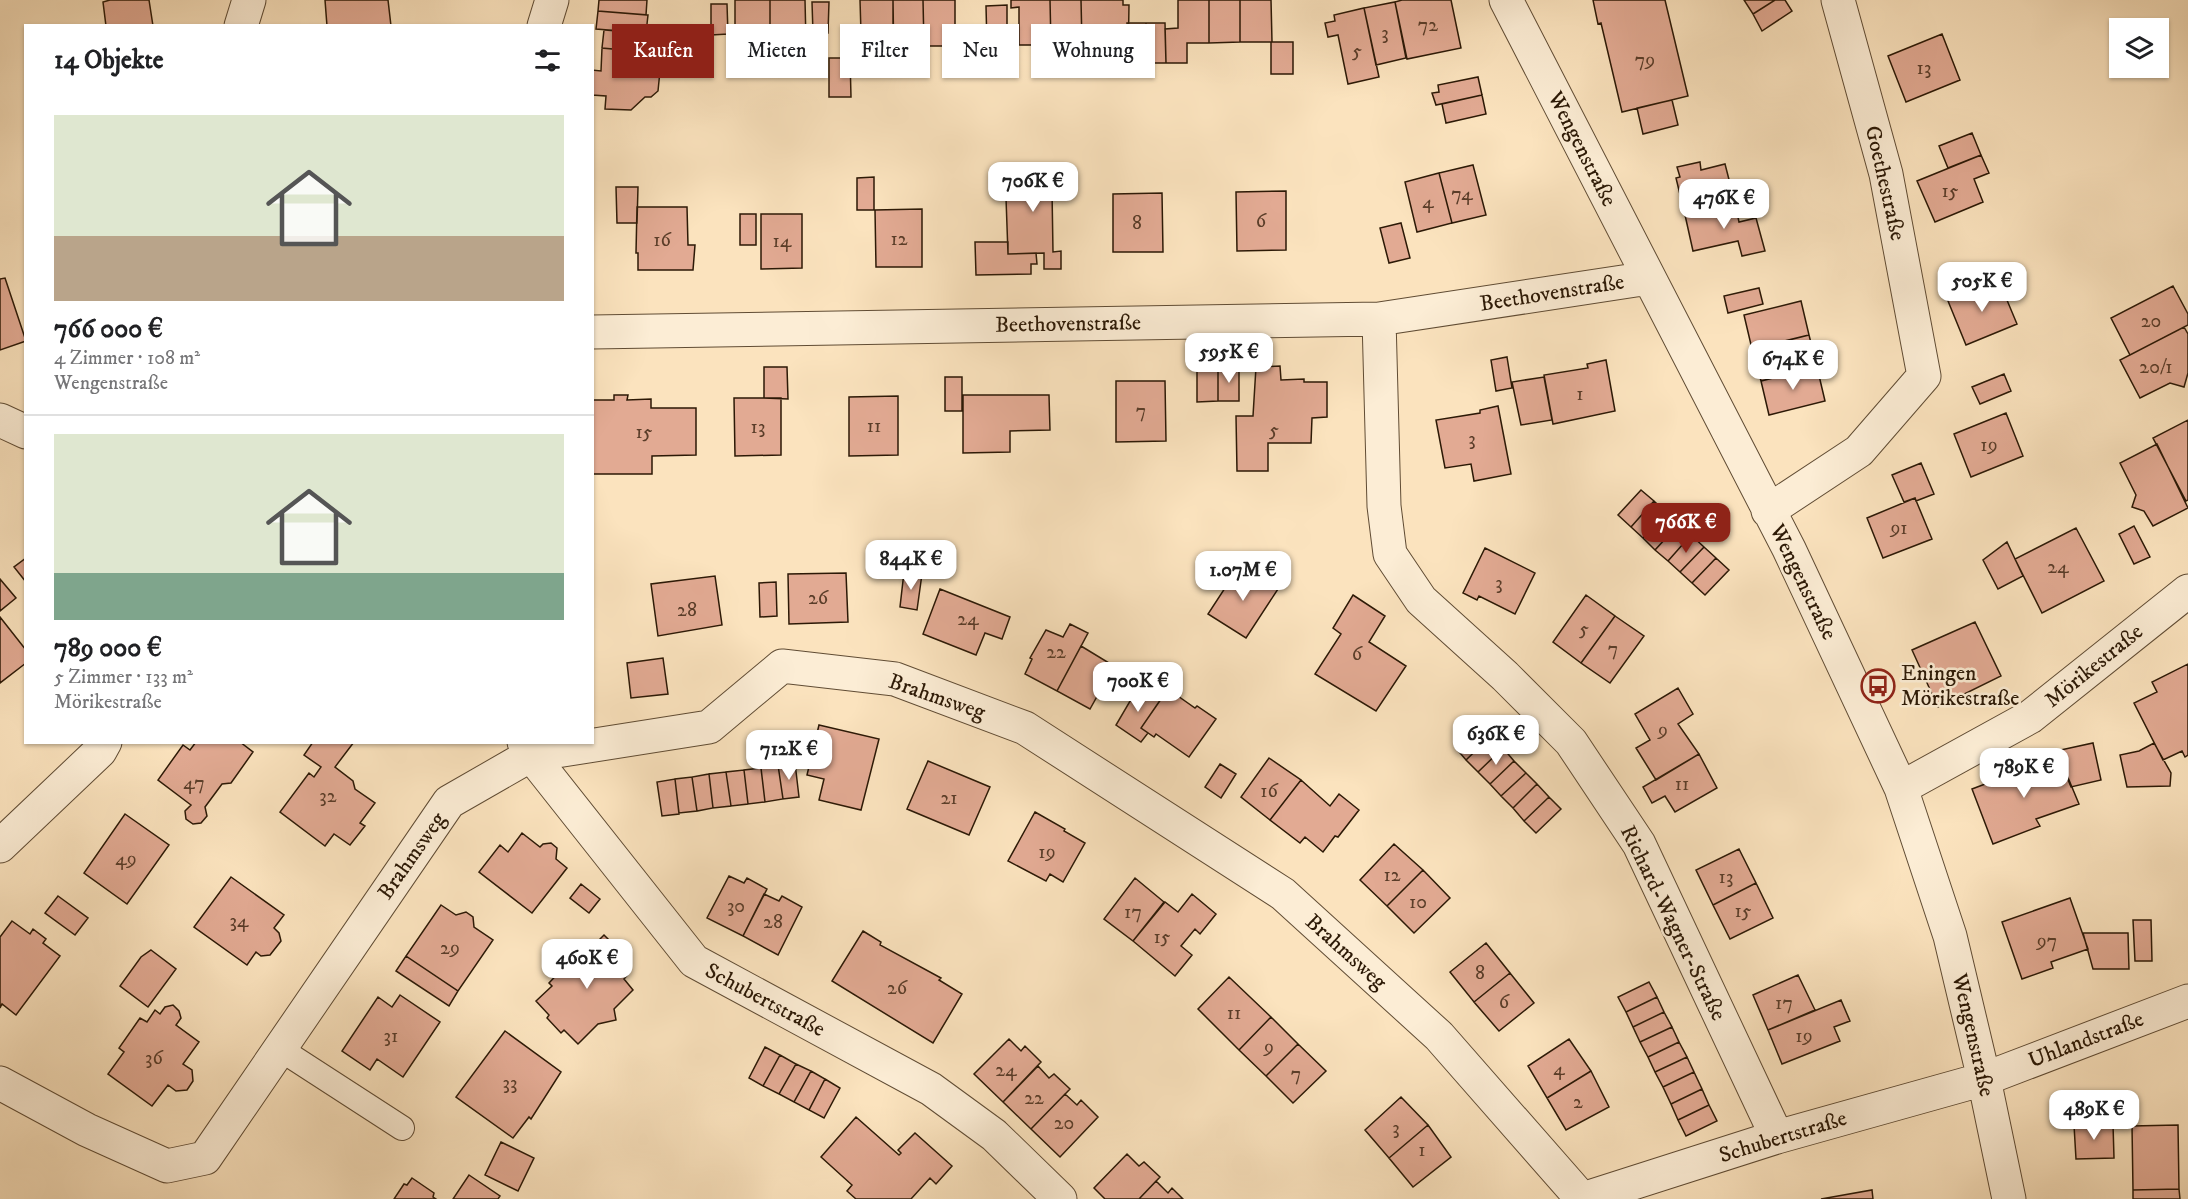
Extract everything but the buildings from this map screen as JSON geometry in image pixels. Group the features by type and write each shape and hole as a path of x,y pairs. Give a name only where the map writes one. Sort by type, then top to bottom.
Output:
{"street":[{"path":"242,24 249,0"},
{"path":"545,24 552,0"},
{"name":"Wengenstraße","path":"1506,0 1789,549 1900,788 1950,936 1984,1079 2009,1199"},
{"name":"Goethestraße","path":"1768,511 1859,451 1924,376 1886,174 1838,0"},
{"name":"Beethovenstraße","path":"594,332 1379,319 1649,278"},
{"name":"Richard-Wagner-Straße","path":"1379,319 1384,506 1390,554 1421,600 1505,676 1571,741 1639,844 1777,1137"},
{"path":"0,420 24,431"},
{"name":"Mörikestraße","path":"1900,788 2030,717 2188,591"},
{"name":"Brahmsweg","path":"594,741 709,726 782,666 895,679 1025,728 1283,894 1439,1036 1583,1199"},
{"path":"0,846 100,751 104,744"},
{"name":"Brahmsweg","path":"0,1083 87,1130 167,1166 205,1158 449,802 527,749 567,744"},
{"name":"Schubertstraße","path":"527,749 693,961 931,1089 994,1135 1060,1199"},
{"name":"Uhlandstraße","path":"1984,1079 2188,1001"},
{"name":"Schubertstraße","path":"1583,1199 1777,1137 1984,1079"}],"lane":[{"path":"279,1049 402,1128"}],"place":[{"name":"Eningen Mörikestraße","path":"1878,686"}]}
